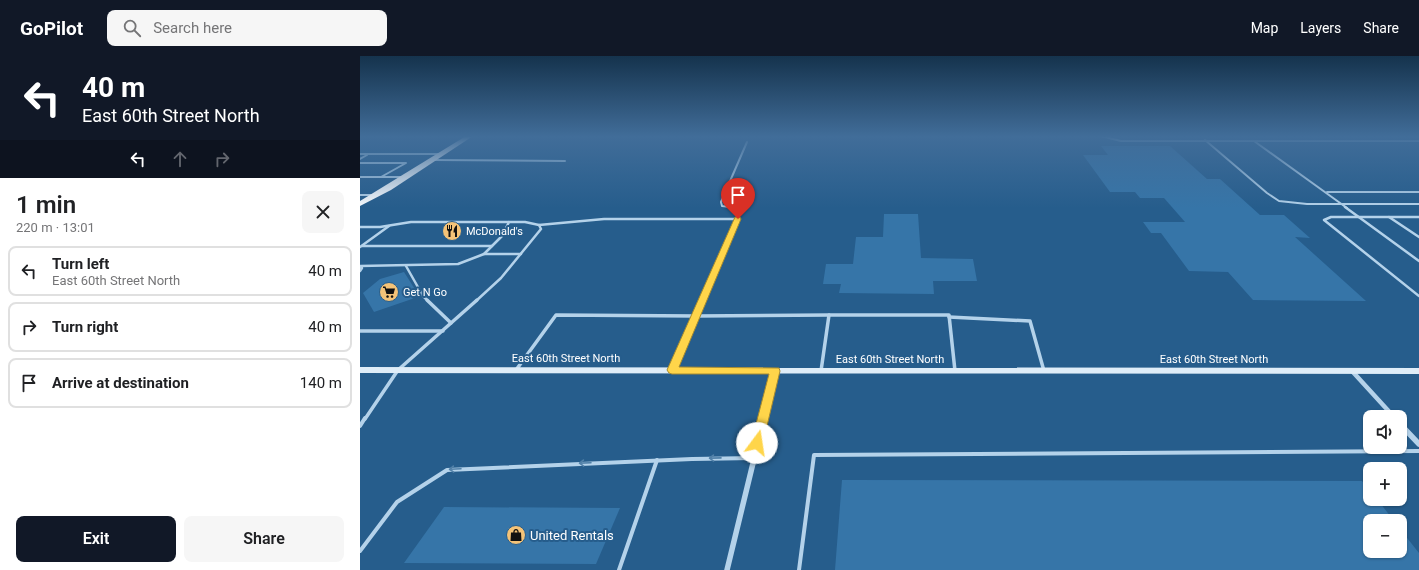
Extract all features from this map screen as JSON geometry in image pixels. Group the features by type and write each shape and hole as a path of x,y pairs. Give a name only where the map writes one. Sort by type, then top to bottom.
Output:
{"main road":[{"path":"360,204 379,194 430,160"},
{"path":"360,210 379,194"},
{"name":"East 60th Street North","path":"360,370 1419,371"}],"street":[{"path":"727,570 775,371"},
{"path":"1352,371 1388,410"},
{"path":"1407,431 1419,444"}],"lane":[{"path":"430,160 565,161"},
{"path":"672,370 741,210 738,207 722,206 721,202 739,160"},
{"path":"1228,160 1267,194 1279,201 1293,204 1419,204"},
{"path":"1282,160 1419,261"},
{"path":"360,163 406,163 381,177"},
{"path":"360,177 406,177"},
{"path":"1326,192 1419,192"},
{"path":"360,195 379,194"},
{"path":"1419,217 1331,217 1324,220 1419,296"},
{"path":"1389,217 1419,238"},
{"path":"360,227 400,223 525,222 539,225 604,219 738,219"},
{"path":"360,271 362,268 360,267 458,264 484,254 503,236 507,230 509,222"},
{"path":"361,247 391,225"},
{"path":"360,426 398,370 501,278 541,229 539,225"},
{"path":"361,247 492,246"},
{"path":"484,254 521,254"},
{"path":"406,266 423,296 451,323"},
{"path":"516,370 556,315 949,315 949,317 1030,321 1044,371"},
{"path":"821,371 829,315"},
{"path":"949,317 955,371"},
{"path":"360,331 442,331"},
{"path":"799,570 814,455 1419,451"},
{"path":"360,551 398,502 447,470 657,460 754,458"},
{"path":"618,570 657,460"}],"building":[{"path":"1087,160 1186,160 1207,179 1220,179 1260,215 1284,215 1310,238 1295,237 1366,301 1253,300 1228,272 1189,271 1161,233 1151,233 1143,222 1185,222 1164,198 1140,198 1135,192 1110,192"},
{"path":"884,214 918,214 921,258 973,259 977,281 933,281 934,294 839,293 841,284 823,284 826,264 853,264 856,237 883,237"},
{"name":"Get N Go","path":"404,272 418,294 412,299 374,312 363,293 380,279"},
{"path":"842,480 1362,481 1363,506 1382,506 1389,514 1363,514 1363,558 1407,558 1407,538 1419,553 1419,570 835,570"},
{"name":"United Rentals","path":"444,507 620,508 596,564 404,563"}],"place":[{"name":"McDonald's","path":"452,231"},
{"name":"Get N Go","path":"389,292"},
{"name":"United Rentals","path":"516,535"}],"route":[{"path":"738,219 672,370 775,371 757,443"}]}
